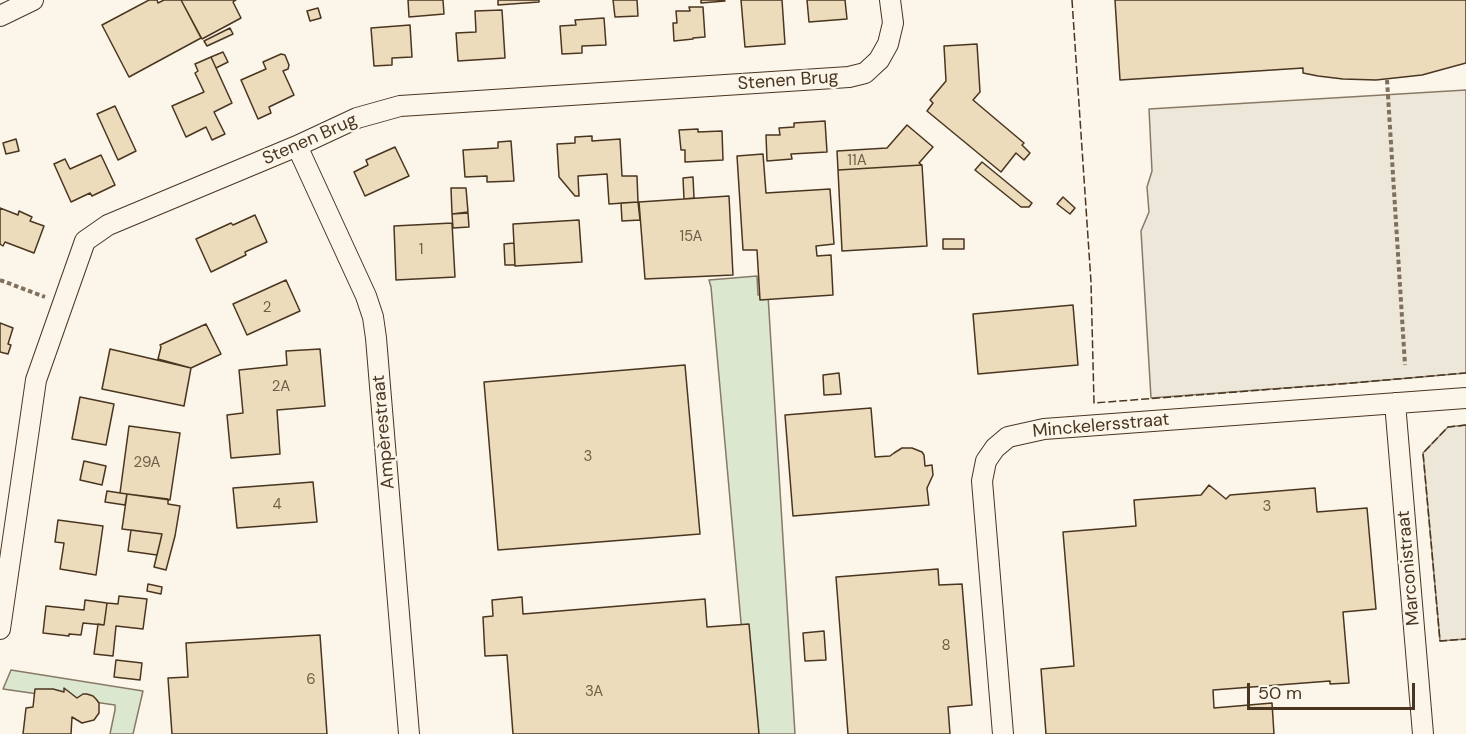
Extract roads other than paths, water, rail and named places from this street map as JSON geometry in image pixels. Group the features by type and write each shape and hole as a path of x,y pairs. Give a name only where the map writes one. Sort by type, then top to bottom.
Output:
{"street":[{"path":"0,16 33,0"},
{"name":"Stenen Brug","path":"0,629 36,380 85,241 108,225 297,146 357,118 400,106 849,77 865,72 879,60 888,44 893,23 890,0"},
{"name":"Ampèrestraat","path":"297,146 366,296 373,317 409,734"},
{"name":"Minckelersstraat","path":"1003,734 982,481 986,461 995,448 1008,437 1044,429 1466,398"},
{"name":"Marconistraat","path":"1395,403 1423,734"}]}
